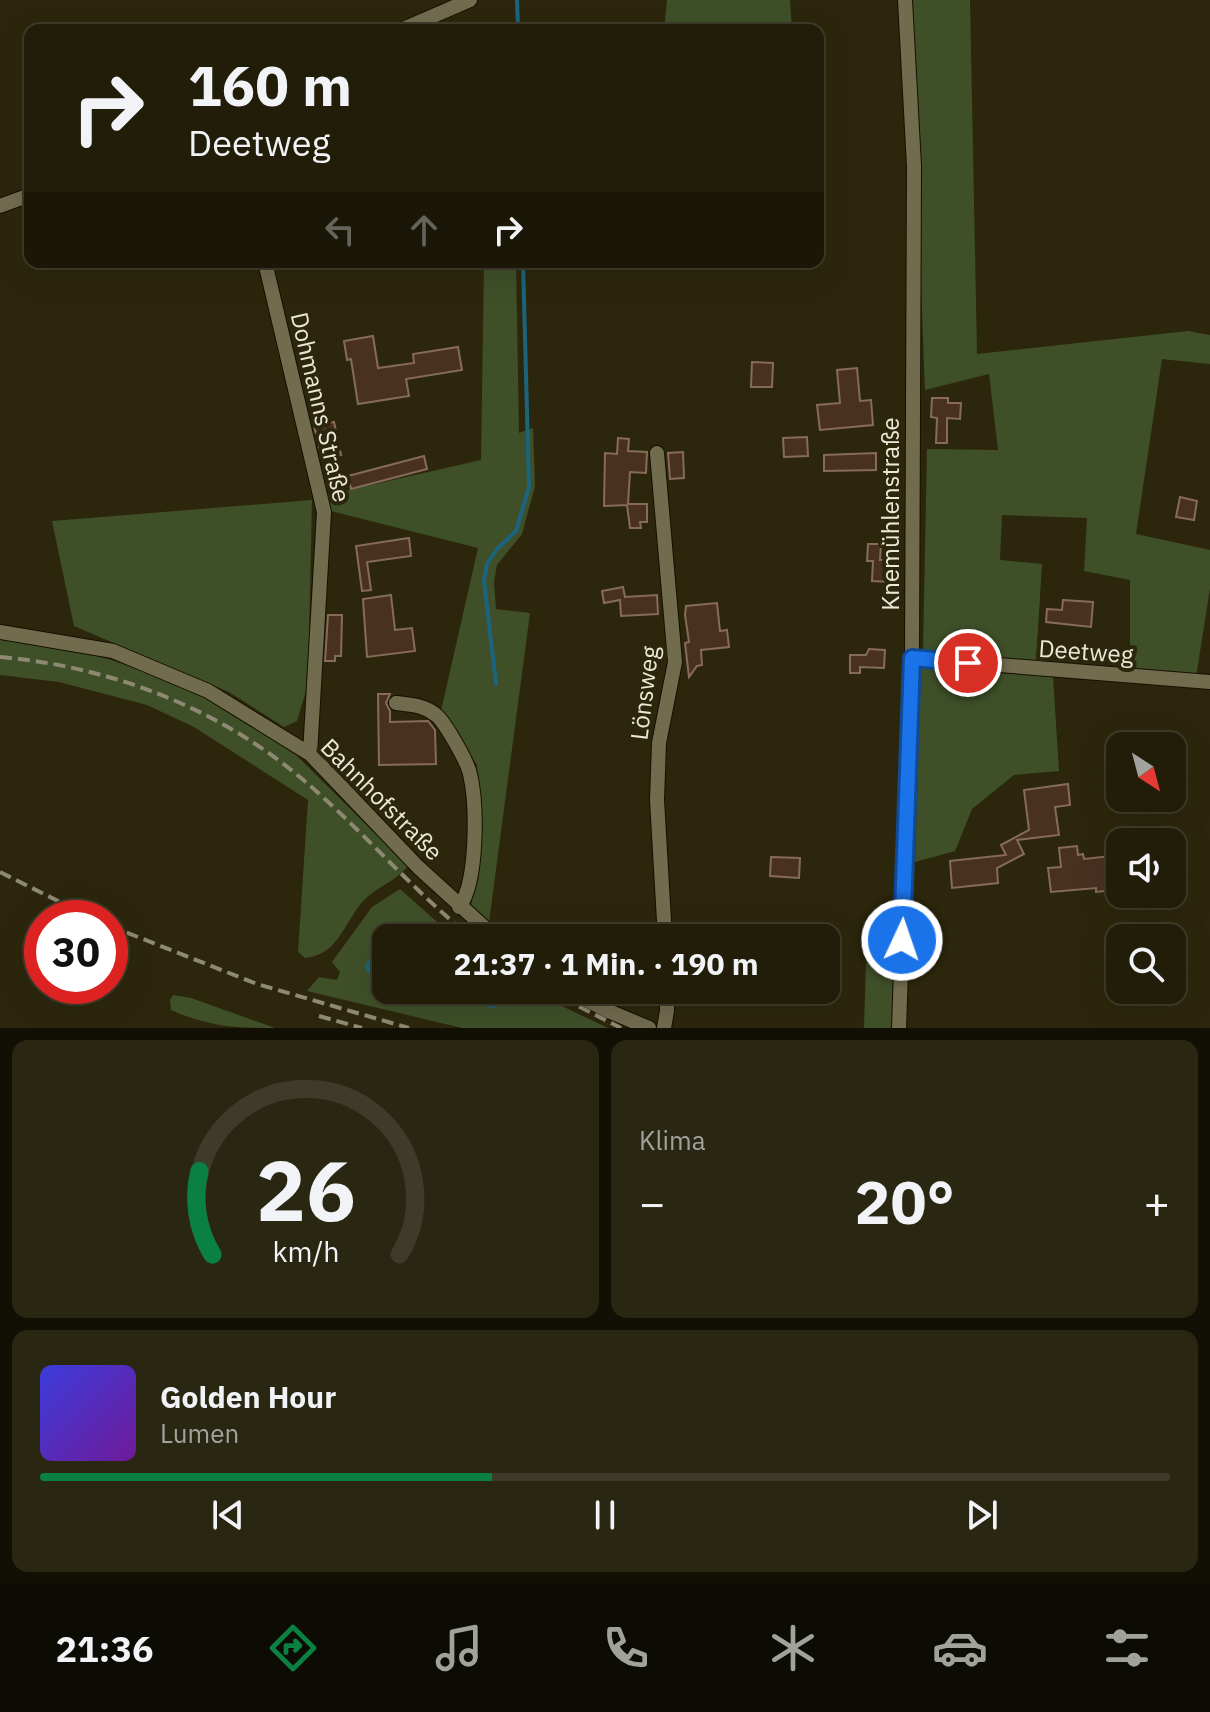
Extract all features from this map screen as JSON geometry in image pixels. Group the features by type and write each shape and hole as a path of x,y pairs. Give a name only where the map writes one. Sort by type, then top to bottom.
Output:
{"street":[{"path":"415,24 470,0"},
{"name":"Knemühlenstraße","path":"899,1028 912,658 914,166 905,0"},
{"path":"0,206 24,197"},
{"name":"Dohmanns Straße","path":"266,268 324,512 310,754"},
{"name":"Lönsweg","path":"657,453 675,662 659,743 657,800 664,924"},
{"name":"Bahnhofstraße","path":"0,632 113,651 208,691 310,754 479,924"},
{"name":"Deetweg","path":"912,658 1210,682"},
{"name":"Bahnhofstraße","path":"396,703 423,706 439,717 470,772 473,867 467,895 459,907"},
{"path":"595,1004 649,1028"},
{"path":"664,1028 667,1004"}],"green space":[{"path":"667,0 790,0 792,24 665,24"},
{"path":"910,0 970,0 977,354 1188,331 1210,335 1210,364 1162,359 1136,534 1210,550 1210,588 1196,677 1130,671 1130,580 1084,571 1087,518 1002,515 1000,560 1042,564 1036,661 923,651 927,449 998,450 989,374 925,390"},
{"path":"484,268 516,268 519,433 533,428 535,486 522,534 497,565 494,582 496,609 530,613 489,922 471,906 480,833 477,765 441,711 478,548 327,510 327,495 481,460"},
{"path":"312,500 308,684 297,721 284,727 229,692 74,626 52,521"},
{"path":"0,639 58,647 108,659 158,676 206,699 296,755 408,866 363,901 333,944 316,956 305,958 298,952 308,800 194,727 147,705 59,682 0,675"},
{"path":"921,667 1053,677 1059,771 1014,775 972,809 955,851 915,862"},
{"path":"400,889 439,924 372,924 372,1004 557,1004 608,1028 462,1028 307,991 319,977 337,980 340,972 332,962 372,907"},
{"path":"866,963 894,966 892,1028 864,1028"},
{"path":"173,995 191,998 275,1028 234,1027 198,1020 171,1010"}],"water":[{"path":"372,956 372,975 367,973 365,965"},
{"path":"478,1004 503,1004 493,1008"}],"building":[{"path":"373,336 378,368 414,363 413,354 458,347 462,370 406,379 409,396 358,404 351,359 347,360 344,341"},
{"path":"752,362 773,363 772,387 751,387"},
{"path":"857,368 860,401 871,400 873,425 820,430 817,405 840,403 837,370"},
{"path":"932,398 948,398 948,403 961,403 960,419 947,418 947,443 936,443 937,418 931,417"},
{"path":"334,422 341,455 322,459 314,426"},
{"path":"807,437 808,456 784,457 783,438"},
{"path":"618,438 629,439 628,451 647,452 646,473 630,472 628,504 647,504 647,522 640,522 641,528 630,528 627,505 604,506 605,453 617,454"},
{"path":"683,452 684,478 670,479 668,453"},
{"path":"876,453 876,470 824,471 824,455"},
{"path":"424,456 427,469 351,489 348,476"},
{"path":"1180,497 1197,501 1194,520 1176,517"},
{"path":"409,538 411,556 367,562 371,590 362,591 356,546"},
{"path":"868,544 881,544 880,560 891,560 890,582 872,581 873,561 867,561"},
{"path":"623,587 625,597 657,595 658,614 621,616 620,600 604,603 602,591"},
{"path":"391,595 395,630 412,628 415,651 367,657 363,599"},
{"path":"1063,600 1093,602 1091,627 1046,622 1047,609 1062,610"},
{"path":"717,603 720,631 727,630 729,647 701,650 702,665 697,666 689,677 685,643 689,642 686,606"},
{"path":"328,615 342,615 341,656 335,656 335,661 325,661"},
{"path":"869,649 885,650 884,668 860,667 860,673 850,673 850,655 866,655"},
{"path":"378,694 390,694 386,703 390,722 428,721 435,730 436,764 379,765"},
{"path":"1068,784 1070,805 1055,807 1059,835 1017,840 1024,854 997,868 998,883 952,888 950,861 1006,855 1001,845 1029,830 1024,790"},
{"path":"1077,846 1078,855 1083,854 1084,859 1106,857 1106,891 1096,892 1096,888 1051,892 1048,868 1061,867 1059,848"},
{"path":"771,857 800,858 799,878 770,876"}],"waterway":[{"path":"517,0 518,24"},
{"path":"496,684 484,581 487,564 516,531 529,487 523,268"}],"railway":[{"path":"0,657 43,662 128,683 169,698 246,738 316,791 456,924"},
{"path":"0,872 56,900"},
{"path":"128,933 257,984 409,1028"},
{"path":"574,1004 621,1028"},
{"path":"319,1016 362,1028"}],"route":[{"path":"902,940 912,658 968,663"}]}
